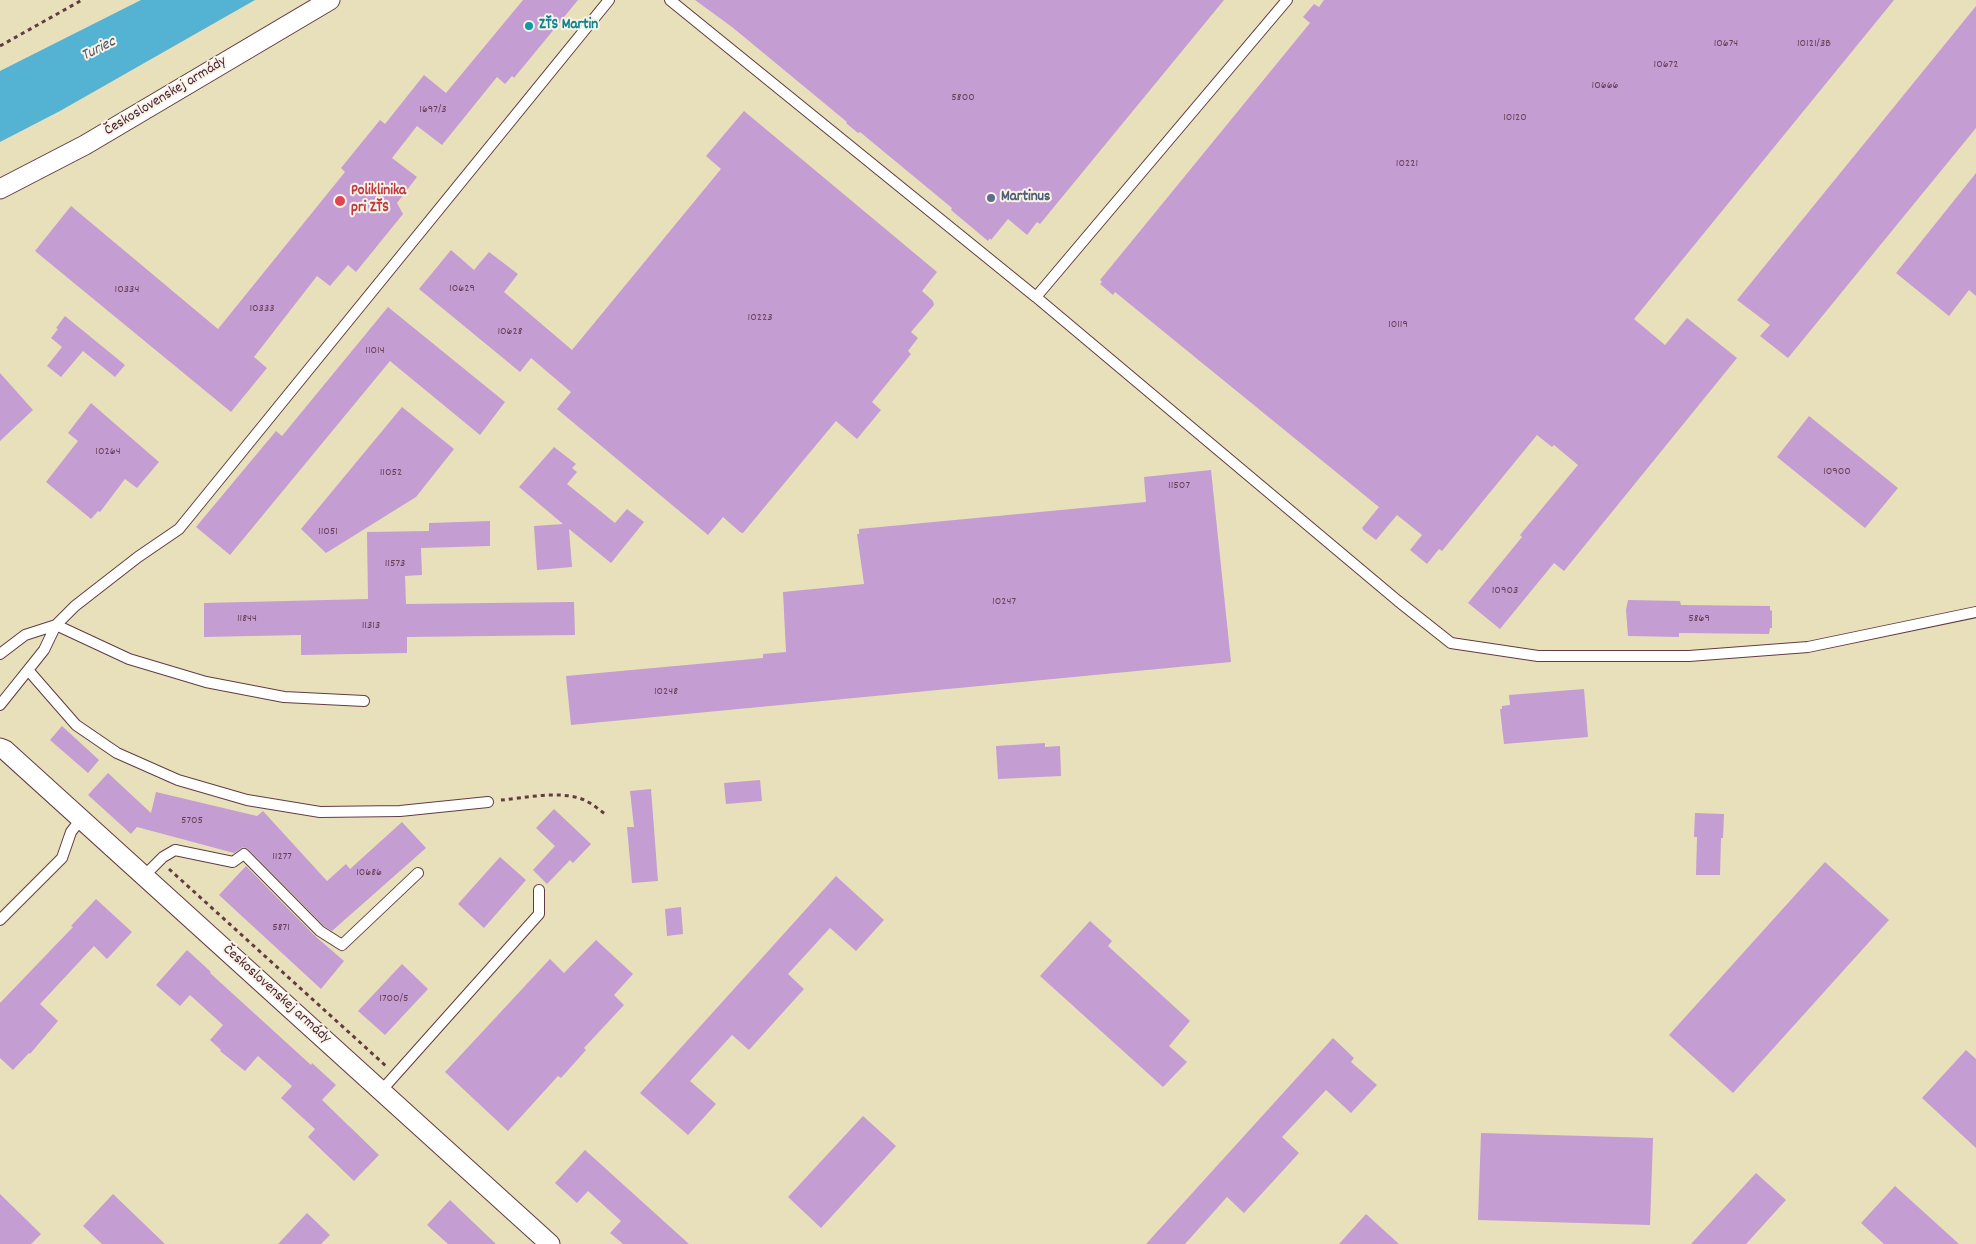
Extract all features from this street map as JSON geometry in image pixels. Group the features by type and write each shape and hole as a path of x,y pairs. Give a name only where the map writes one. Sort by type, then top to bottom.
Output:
{"street":[{"name":"Československej armády","path":"0,189 84,145 330,0"},
{"name":"Československej armády","path":"0,748 5,750 550,1244"}],"lane":[{"path":"0,705 44,650 56,625 75,606 179,528 609,0"},
{"path":"670,0 1036,297 1398,601 1452,643 1538,656 1689,656 1808,647 1976,612"},
{"path":"1036,297 1287,0"},
{"path":"0,654 25,635 56,625 129,659 206,682 284,697 364,701"},
{"path":"28,670 76,725 118,754 178,780 248,800 320,812 400,811 488,802"},
{"path":"0,920 62,858 71,832 81,819"},
{"path":"144,876 163,857 175,850 233,862 244,854 320,931 342,945 418,873"},
{"path":"381,1091 539,914 539,890"}],"path":[{"path":"0,46 82,0"},
{"path":"488,802 563,795 591,803 605,814"},
{"path":"168,868 395,1074"}],"water":[{"name":"Turiec","path":"141,0 255,0 60,111 0,142 0,71"}],"building":[{"path":"523,0 578,0 514,78 512,76 505,84 497,77 442,145 417,126 392,158 417,177 397,203 403,214 356,272 348,265 330,286 317,276 254,357 267,368 231,412 35,251 71,206 218,329 345,172 341,168 380,120 385,124 424,75 446,93"},
{"path":"695,0 1224,0 1040,224 1037,222 1027,235 1008,219 991,240 990,238 988,241 951,210 952,208 860,132 858,133 732,27"},
{"path":"1324,0 1894,0 1634,319 1665,345 1687,318 1737,358 1564,571 1554,563 1500,629 1468,603 1522,537 1520,535 1578,465 1554,445 1552,447 1537,435 1442,551 1439,549 1427,564 1410,550 1422,535 1397,515 1376,540 1364,531 1362,528 1379,507 1115,292 1113,295 1100,284 1102,282 1100,280 1310,23 1303,17 1314,4 1319,7"},
{"path":"1976,6 1976,128 1788,358 1760,336 1770,325 1737,300"},
{"path":"744,111 937,272 922,291 933,301 934,305 911,332 918,338 908,351 911,354 872,402 881,410 857,439 836,421 743,533 723,517 708,535 557,409 571,392 531,358 520,372 419,289 451,250 474,270 489,252 518,274 504,292 572,350 721,169 706,156"},
{"path":"1976,173 1976,296 1969,290 1949,316 1896,273"},
{"path":"388,307 505,402 480,435 390,361 230,555 196,527 276,431 282,436"},
{"path":"65,316 125,365 115,377 83,351 61,377 47,366 62,347 51,338"},
{"path":"0,373 33,410 0,441"},
{"path":"91,403 159,462 137,488 125,479 100,512 98,511 91,519 46,482 78,441 68,433"},
{"path":"402,407 454,449 416,497 326,553 301,529"},
{"path":"1809,416 1898,488 1865,528 1777,457"},
{"path":"554,447 576,464 572,468 577,472 567,484 615,523 627,509 644,522 611,563 569,529 572,567 537,570 534,526 563,524 519,487"},
{"path":"1211,470 1231,662 571,725 566,676 763,658 763,654 786,652 783,592 864,584 857,534 859,534 859,529 1146,502 1144,477"},
{"path":"490,521 490,546 421,548 422,575 405,576 406,604 574,602 575,635 407,637 407,653 301,655 301,635 204,637 204,603 368,599 367,532 429,531 429,523"},
{"path":"1628,600 1680,601 1681,605 1770,606 1772,611 1772,628 1770,628 1769,634 1679,633 1679,637 1628,636 1626,610"},
{"path":"1584,689 1588,737 1504,744 1500,709 1502,709 1502,706 1510,705 1509,695"},
{"path":"62,726 99,760 88,773 50,740"},
{"path":"1045,743 1045,747 1060,746 1061,776 998,779 996,746"},
{"path":"108,773 151,813 156,792 257,816 263,811 327,881 346,864 350,869 402,822 426,848 332,931 324,926 247,848 243,847 234,853 137,827 131,834 88,795"},
{"path":"760,780 762,801 726,804 724,783"},
{"path":"651,789 658,881 632,883 627,827 634,827 630,791"},
{"path":"554,809 591,844 573,863 570,860 547,884 533,870 555,846 536,828"},
{"path":"1695,813 1724,814 1720,875 1696,875 1697,837 1694,837"},
{"path":"500,857 526,880 484,928 458,904"},
{"path":"1825,862 1889,920 1733,1093 1669,1035"},
{"path":"246,866 315,936 344,961 321,989 219,895"},
{"path":"836,876 884,920 856,951 830,928 788,974 804,989 749,1050 732,1035 690,1081 716,1104 688,1135 640,1093"},
{"path":"96,899 132,932 107,959 94,946 40,1004 58,1021 30,1054 13,1070 0,1058 0,1003 73,927 71,926"},
{"path":"681,907 683,934 667,936 665,909"},
{"path":"1090,921 1112,941 1108,946 1190,1021 1169,1046 1187,1062 1163,1087 1040,976"},
{"path":"596,940 633,974 614,995 624,1005 584,1048 586,1050 561,1078 558,1076 508,1131 445,1072 550,959 564,973"},
{"path":"187,950 311,1065 312,1063 336,1085 322,1100 379,1155 354,1181 308,1137 315,1129 281,1098 292,1086 258,1056 245,1071 220,1051 210,1040 223,1025 190,995 180,1006 156,985"},
{"path":"402,964 428,989 385,1035 358,1011"},
{"path":"1333,1038 1354,1058 1351,1062 1377,1085 1351,1113 1326,1090 1282,1137 1299,1153 1244,1213 1227,1197 1185,1244 1146,1244"},
{"path":"1966,1050 1976,1059 1976,1148 1922,1098"},
{"path":"863,1116 896,1146 821,1228 788,1197"},
{"path":"1481,1133 1653,1138 1650,1225 1478,1220"},
{"path":"585,1150 689,1244 623,1244 610,1233 621,1221 588,1191 577,1203 555,1183"},
{"path":"1756,1173 1786,1200 1746,1244 1691,1244"},
{"path":"1895,1186 1959,1244 1884,1244 1861,1223"},
{"path":"0,1194 41,1234 31,1244 0,1244"},
{"path":"113,1194 165,1244 102,1244 83,1226"},
{"path":"450,1200 496,1244 448,1244 427,1225"},
{"path":"307,1213 330,1235 321,1244 278,1244"},
{"path":"1366,1214 1399,1244 1339,1244"}],"place":[{"name":"ZŤS Martin","path":"529,26"},
{"name":"Martinus","path":"991,198"},
{"name":"Poliklinika pri ZŤS","path":"340,201"}]}
